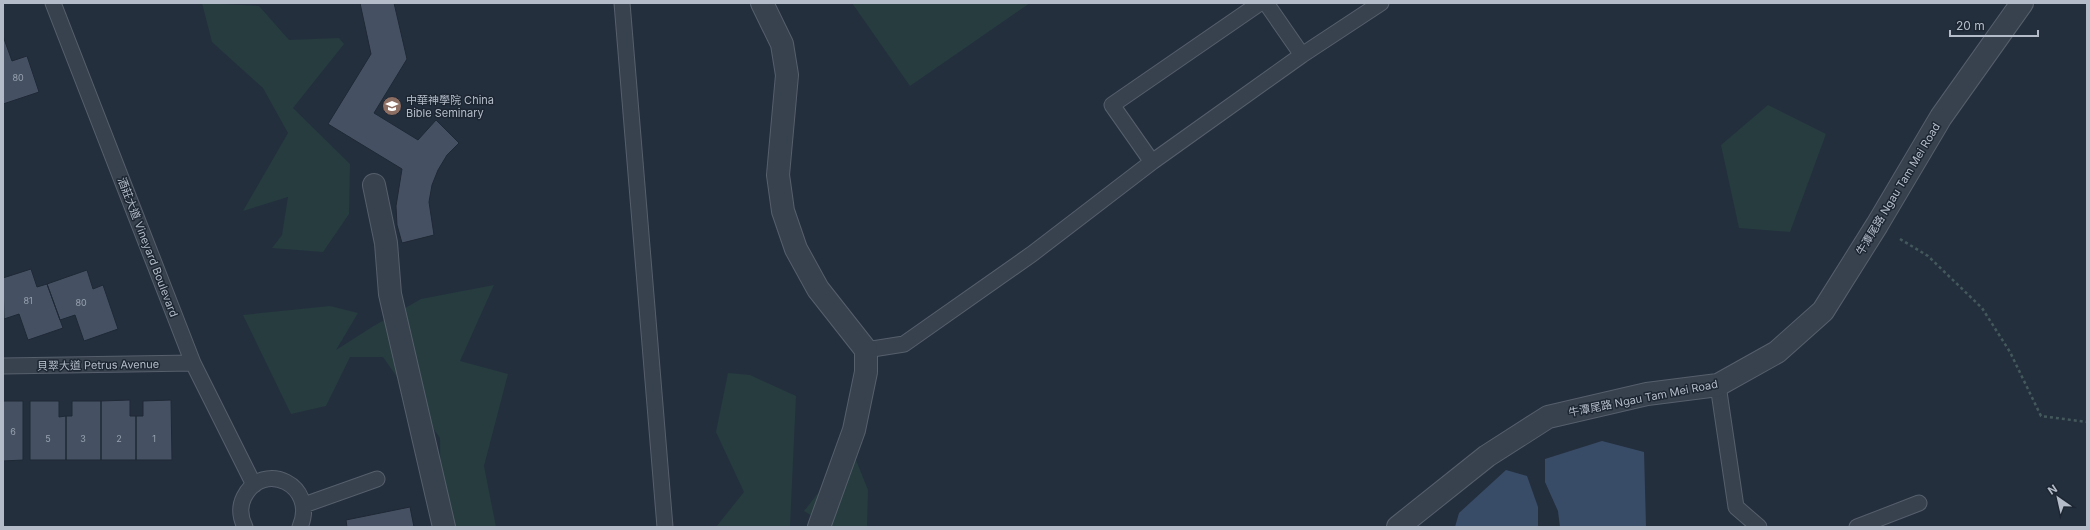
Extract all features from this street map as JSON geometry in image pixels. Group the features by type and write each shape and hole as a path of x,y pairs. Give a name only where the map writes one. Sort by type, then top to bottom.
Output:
{"street":[{"path":"762,3 782,44 787,75 778,175 783,211 796,249 818,289 866,350 866,372 854,430 819,527"},
{"name":"牛潭尾路 Ngau Tam Mei Road","path":"1398,527 1487,456 1548,417 1647,394 1718,384 1777,352 1823,311 1877,225 1941,117 2022,3"},
{"path":"374,185 386,243 390,294 444,527"}],"lane":[{"name":"酒莊大道 Vineyard Boulevard","path":"53,3 193,364 254,485"},
{"path":"622,3 665,527"},
{"path":"1152,162 1112,105 1260,3"},
{"path":"1266,3 1302,55"},
{"path":"866,350 904,344 1032,254 1152,162 1302,55 1380,3"},
{"name":"貝翠大道 Petrus Avenue","path":"3,366 193,364"},
{"path":"1718,384 1736,506 1759,527"},
{"path":"245,527 240,511 246,492 254,485 272,479 283,480 293,486 300,494 304,504 304,516 300,527"},
{"path":"304,504 377,479"},
{"path":"1857,527 1919,503"}],"path":[{"path":"1877,225 1928,256 1982,308 2010,352 2041,416 2087,422"}],"green space":[{"path":"202,3 259,6 289,40 339,38 344,44 293,108 350,164 349,214 323,252 272,248 282,235 288,197 243,211 288,133 263,88 212,42"},
{"path":"852,3 1030,3 910,86"},
{"path":"1768,105 1826,134 1790,232 1739,228 1721,145"},
{"path":"494,285 460,361 508,374 484,466 496,527 441,527 440,438 383,357 350,357 326,406 291,414 243,315 330,306 358,313 336,350 372,327 421,299"},
{"path":"728,373 750,375 796,396 790,527 716,527 744,492 716,432"},
{"path":"852,450 868,490 867,527 830,527 804,511"}],"water":[{"path":"1602,441 1644,452 1646,527 1560,527 1558,511 1545,482 1545,459"},
{"path":"1506,470 1527,476 1538,507 1538,527 1455,527 1459,513"}],"building":[{"path":"360,3 394,3 407,59 374,113 418,140 436,120 459,143 447,155 438,170 432,185 429,202 434,235 402,243 397,225 396,206 402,169 328,124 371,54"},
{"path":"3,36 12,61 27,56 39,92 3,104"},
{"path":"31,269 37,287 47,284 63,328 28,340 19,314 4,319 3,278"},
{"path":"87,270 93,289 103,285 118,329 84,341 75,315 60,320 47,284"},
{"path":"130,400 130,416 136,416 136,460 101,460 101,401"},
{"path":"171,400 172,460 136,460 136,416 143,416 143,401"},
{"path":"3,401 23,401 23,460 3,461"},
{"path":"30,401 59,401 59,417 66,416 66,460 30,460"},
{"path":"72,401 101,401 101,460 66,460 66,416 72,416"},
{"path":"410,507 414,527 347,527 346,520"}],"place":[{"name":"中華神學院 China Bible Seminary","path":"392,106"}]}
